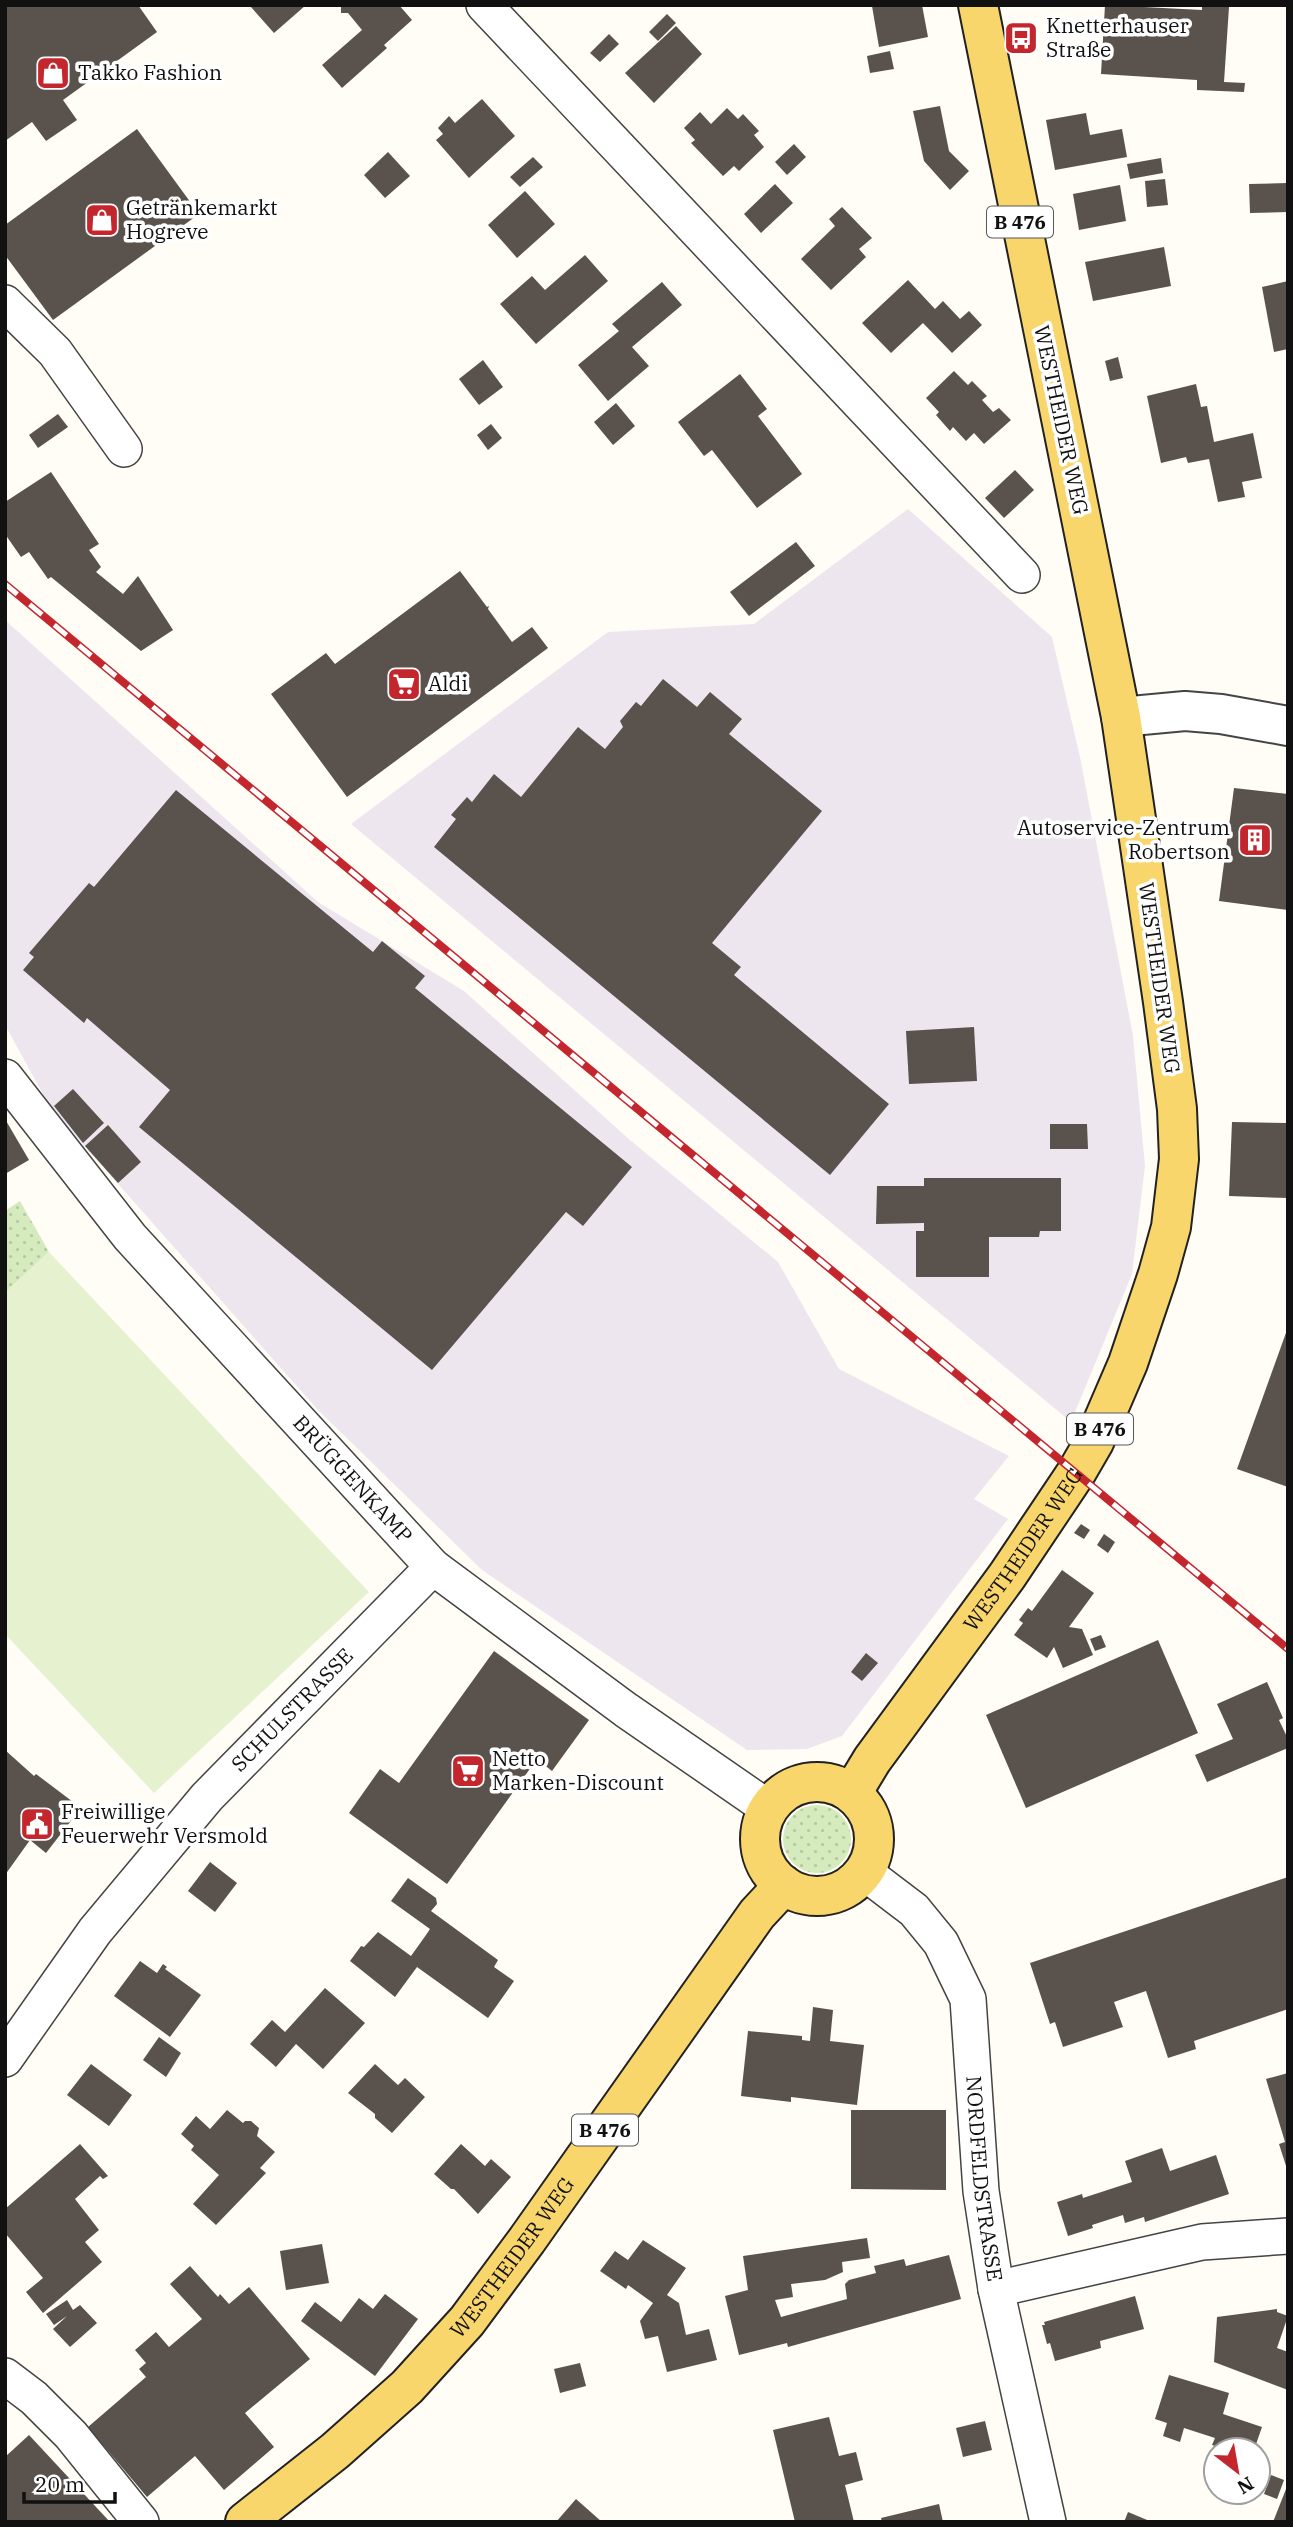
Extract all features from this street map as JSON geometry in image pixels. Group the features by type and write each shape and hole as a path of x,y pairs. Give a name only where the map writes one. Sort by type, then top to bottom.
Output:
{"main road":[{"name":"WESTHEIDER WEG","path":"852,1793 872,1760 1006,1576 1083,1462 1113,1401 1158,1273 1171,1227 1179,1159 1177,1109 1121,717 978,5"},
{"path":"816,1781 835,1784 852,1793 864,1806 872,1822 875,1839 872,1857 864,1872 853,1883 826,1895 811,1896 784,1885 771,1873 763,1858 761,1824 768,1808 781,1794 797,1784 816,1781"},
{"name":"WESTHEIDER WEG","path":"245,2522 335,2451 407,2387 467,2321 757,1914 784,1885"}],"street":[{"path":"484,5 1022,575"},
{"path":"5,303 55,352 124,449"},
{"path":"1121,717 1185,711 1221,713 1288,726"},
{"name":"BRÜGGENKAMP","path":"5,1077 131,1237 433,1567 626,1710 768,1808"},
{"name":"SCHULSTRASSE","path":"5,2059 95,1931 207,1797 433,1567"},
{"name":"NORDFELDSTRASSE","path":"864,1872 914,1910 941,1943 968,1999 981,2191 996,2289 1048,2522"},
{"path":"996,2289 1202,2242 1288,2236"},
{"path":"5,2376 34,2398 71,2435 141,2522"}],"shaded area":[{"path":"908,509 1052,637 1080,757 1133,1036 1145,1166 1132,1274 1071,1422 351,824 608,632 754,624"},
{"path":"5,620 318,902 464,991 630,1140 778,1262 839,1369 1009,1456 974,1499 1008,1519 842,1736 807,1749 747,1750 482,1570 318,1410 50,1107 5,1025"}],"green space":[{"path":"20,1201 49,1252 5,1293 5,1211"},
{"path":"49,1252 369,1592 154,1793 5,1634 5,1293"},
{"path":"817,1805 830,1808 841,1815 848,1826 851,1839 848,1852 841,1863 830,1870 817,1873 804,1870 793,1863 786,1852 783,1839 786,1826 793,1815 804,1808"}],"building":[{"name":"Takko Fashion","path":"5,5 138,5 157,32 63,100 77,120 46,141 32,122 5,141"},
{"path":"306,5 274,33 251,7"},
{"path":"341,5 399,5 412,20 384,45 387,48 342,88 322,65 362,30 348,13 341,13"},
{"path":"922,5 928,37 879,47 872,6"},
{"path":"1105,5 1202,10 1202,5 1229,7 1224,82 1245,83 1244,92 1197,90 1197,80 1101,74"},
{"path":"667,14 676,23 658,41 649,32"},
{"path":"676,26 702,54 654,103 625,73"},
{"path":"609,34 619,44 600,62 590,53"},
{"path":"890,51 894,69 870,73 867,56"},
{"path":"482,99 515,136 469,178 436,140 443,134 438,128 449,116 455,123"},
{"path":"940,106 949,151 969,171 950,190 924,161 913,111"},
{"path":"727,108 738,119 743,114 759,131 754,135 764,147 739,171 734,166 723,176 691,143 695,140 684,128 700,112 711,124"},
{"path":"1086,113 1090,135 1122,129 1127,157 1055,170 1046,120"},
{"name":"Getränkemarkt Hogreve","path":"137,129 199,214 53,320 5,255 5,225"},
{"path":"794,144 806,157 787,175 775,162"},
{"path":"388,152 410,176 385,198 364,175"},
{"path":"533,157 543,167 520,187 510,177"},
{"path":"1161,158 1163,173 1130,179 1127,164"},
{"path":"1165,179 1168,205 1147,207 1145,181"},
{"path":"1288,183 1288,212 1250,213 1249,184"},
{"path":"775,184 793,203 761,233 744,214"},
{"path":"1120,185 1126,221 1079,230 1073,194"},
{"path":"525,191 555,224 517,258 488,225"},
{"path":"842,207 872,238 859,249 866,257 831,290 801,259 835,226 829,219"},
{"path":"1164,247 1171,286 1093,301 1085,262"},
{"path":"585,255 608,281 536,344 500,304 532,276 545,290"},
{"path":"908,280 935,309 943,301 960,319 969,311 982,325 952,353 923,323 891,353 862,323"},
{"path":"1288,281 1288,349 1274,352 1262,287"},
{"path":"662,282 682,305 632,347 649,366 608,401 578,365 619,331 612,324"},
{"path":"1118,357 1123,378 1110,381 1105,361"},
{"path":"483,360 503,387 479,405 459,379"},
{"path":"954,371 968,385 972,381 987,396 982,400 993,412 999,408 1011,420 984,444 974,433 966,441 953,427 950,431 936,415 939,412 926,398"},
{"path":"740,374 767,409 758,416 802,474 757,508 712,450 704,456 678,422"},
{"path":"1196,384 1201,407 1207,406 1214,442 1253,433 1262,478 1242,482 1245,497 1218,502 1209,459 1188,463 1186,457 1161,463 1147,396"},
{"path":"616,403 635,426 613,445 594,422"},
{"path":"58,414 68,427 38,448 29,435"},
{"path":"491,424 502,438 488,450 477,435"},
{"path":"1015,470 1034,490 1004,518 985,498"},
{"path":"51,472 99,544 89,550 101,567 96,572 123,594 138,576 173,630 141,651 51,577 48,579 29,552 21,557 5,534 5,502"},
{"path":"796,542 815,566 749,616 730,592"},
{"name":"Aldi","path":"460,571 487,607 489,606 488,609 512,642 532,627 548,648 347,797 271,694 326,653 335,664"},
{"path":"663,679 697,707 710,692 742,719 729,734 822,811 712,943 741,967 734,975 889,1104 830,1175 434,847 456,819 451,815 467,797 472,802 494,774 521,797 578,727 605,749 623,727 620,721 636,702 641,706"},
{"name":"Autoservice-Zentrum Robertson","path":"1234,788 1288,794 1288,910 1219,901"},
{"path":"176,790 373,952 382,941 425,976 415,988 632,1167 583,1226 566,1212 432,1370 139,1127 170,1090 87,1018 84,1023 23,970 34,957 29,953 89,883 94,887"},
{"path":"974,1027 977,1081 909,1084 906,1031"},
{"path":"73,1089 104,1123 83,1143 54,1106"},
{"path":"5,1119 29,1160 5,1174"},
{"path":"1232,1122 1288,1123 1288,1198 1229,1196"},
{"path":"1050,1124 1087,1124 1088,1149 1050,1149"},
{"path":"108,1125 141,1162 118,1183 85,1146"},
{"path":"924,1178 1061,1178 1061,1231 1040,1231 1039,1237 989,1237 989,1277 916,1277 916,1231 924,1231 924,1223 876,1224 877,1186 924,1186"},
{"path":"1288,1330 1288,1487 1237,1469"},
{"path":"1081,1524 1090,1530 1084,1539 1074,1533"},
{"path":"1104,1534 1115,1542 1108,1553 1097,1545"},
{"path":"1062,1570 1094,1593 1069,1627 1082,1629 1093,1655 1063,1668 1054,1647 1047,1658 1014,1635 1023,1623 1019,1620 1028,1608 1032,1611"},
{"path":"1101,1635 1106,1647 1095,1651 1090,1639"},
{"path":"1158,1640 1198,1733 1026,1808 986,1715"},
{"name":"Netto Marken-Discount","path":"494,1651 589,1720 552,1771 537,1759 447,1884 349,1813 380,1769 399,1783"},
{"path":"866,1653 878,1663 862,1681 851,1672"},
{"path":"1267,1682 1283,1718 1279,1720 1288,1739 1288,1748 1207,1782 1195,1755 1233,1739 1217,1704"},
{"name":"Freiwillige Feuerwehr Versmold","path":"5,1750 34,1776 36,1774 81,1808 46,1853 30,1840 5,1875"},
{"path":"210,1862 237,1883 215,1912 188,1891"},
{"path":"1288,1877 1288,2009 1194,2041 1196,2049 1168,2058 1146,1991 1114,2002 1123,2027 1063,2047 1055,2022 1050,2024 1030,1963"},
{"path":"408,1878 436,1898 437,1904 431,1911 498,1960 494,1967 514,1981 488,2018 417,1967 395,1997 350,1961 361,1946 364,1947 378,1932 411,1956 426,1935 430,1929 391,1901"},
{"path":"140,1961 157,1973 163,1964 167,1967 165,1969 201,1995 170,2037 114,1996"},
{"path":"325,1988 365,2023 323,2069 296,2044 276,2067 250,2044 272,2020 285,2032"},
{"path":"813,2007 833,2010 830,2041 864,2045 857,2105 791,2097 791,2102 741,2096 748,2031 802,2036 802,2040 810,2041"},
{"path":"159,2037 181,2053 166,2077 143,2060"},
{"path":"91,2064 132,2095 109,2126 67,2095"},
{"path":"375,2064 398,2085 405,2078 425,2097 392,2133 375,2118 375,2114 348,2093"},
{"path":"1288,2073 1287,2169 1279,2144 1285,2142 1266,2079"},
{"path":"227,2110 243,2123 251,2121 259,2128 257,2136 275,2152 260,2168 266,2173 216,2225 193,2204 219,2175 191,2150 194,2146 181,2134 196,2116 210,2129"},
{"path":"851,2110 946,2110 946,2190 851,2189"},
{"path":"80,2144 108,2176 103,2179 100,2176 75,2199 99,2230 85,2242 102,2262 43,2313 26,2292 43,2278 5,2233 5,2209"},
{"path":"461,2144 485,2166 491,2159 511,2177 478,2214 454,2189 434,2174"},
{"path":"1162,2148 1170,2171 1216,2155 1229,2194 1145,2222 1144,2217 1125,2223 1123,2215 1068,2236 1057,2202 1082,2194 1083,2198 1132,2182 1125,2161"},
{"path":"867,2238 870,2258 842,2262 843,2272 825,2280 791,2284 793,2297 775,2300 781,2317 847,2299 845,2284 849,2280 876,2273 874,2266 904,2259 906,2266 949,2255 961,2299 788,2347 787,2343 739,2355 725,2296 748,2290 743,2256"},
{"path":"643,2240 686,2268 667,2295 679,2303 686,2335 709,2329 717,2360 667,2372 658,2336 645,2339 640,2321 653,2303 628,2285 626,2289 600,2271 615,2251 628,2260"},
{"path":"322,2244 329,2283 286,2290 280,2251"},
{"path":"190,2266 218,2297 220,2294 229,2304 249,2287 310,2359 245,2413 274,2447 224,2490 195,2456 147,2497 88,2427 146,2377 139,2369 146,2363 135,2350 156,2332 169,2347 202,2319 170,2284"},
{"path":"385,2294 418,2319 375,2376 301,2321 315,2302 341,2322 359,2298 373,2309"},
{"path":"1135,2296 1144,2329 1100,2341 1101,2348 1055,2361 1050,2343 1047,2344 1042,2325 1045,2325 1044,2322"},
{"path":"67,2300 73,2310 80,2305 97,2323 70,2347 53,2329 67,2316 54,2325 46,2314"},
{"path":"1277,2309 1277,2312 1288,2316 1277,2348 1288,2352 1288,2390 1214,2362 1217,2317"},
{"path":"580,2363 586,2386 560,2393 554,2369"},
{"path":"1169,2375 1229,2393 1223,2414 1262,2427 1259,2436 1209,2436 1184,2428 1180,2442 1163,2436 1167,2423 1155,2419"},
{"path":"829,2417 839,2456 856,2452 863,2480 845,2485 854,2522 795,2522 773,2430"},
{"path":"985,2421 992,2450 963,2457 956,2428"},
{"path":"29,2435 110,2522 5,2522 5,2457"},
{"path":"1272,2475 1284,2480 1277,2499 1272,2497"},
{"path":"1288,2484 1288,2522 1273,2522"},
{"path":"576,2499 602,2522 556,2522"},
{"path":"939,2504 943,2522 882,2522 881,2518"},
{"path":"1128,2512 1152,2522 1124,2522"}],"railway":[{"path":"5,584 1288,1649"}],"place":[{"name":"Knetterhauser Straße","path":"1021,38"},
{"name":"Takko Fashion","path":"53,73"},
{"name":"Getränkemarkt Hogreve","path":"102,220"},
{"name":"Aldi","path":"404,684"},
{"name":"Autoservice-Zentrum Robertson","path":"1255,840"},
{"name":"Netto Marken-Discount","path":"468,1771"},
{"name":"Freiwillige Feuerwehr Versmold","path":"37,1824"}]}
